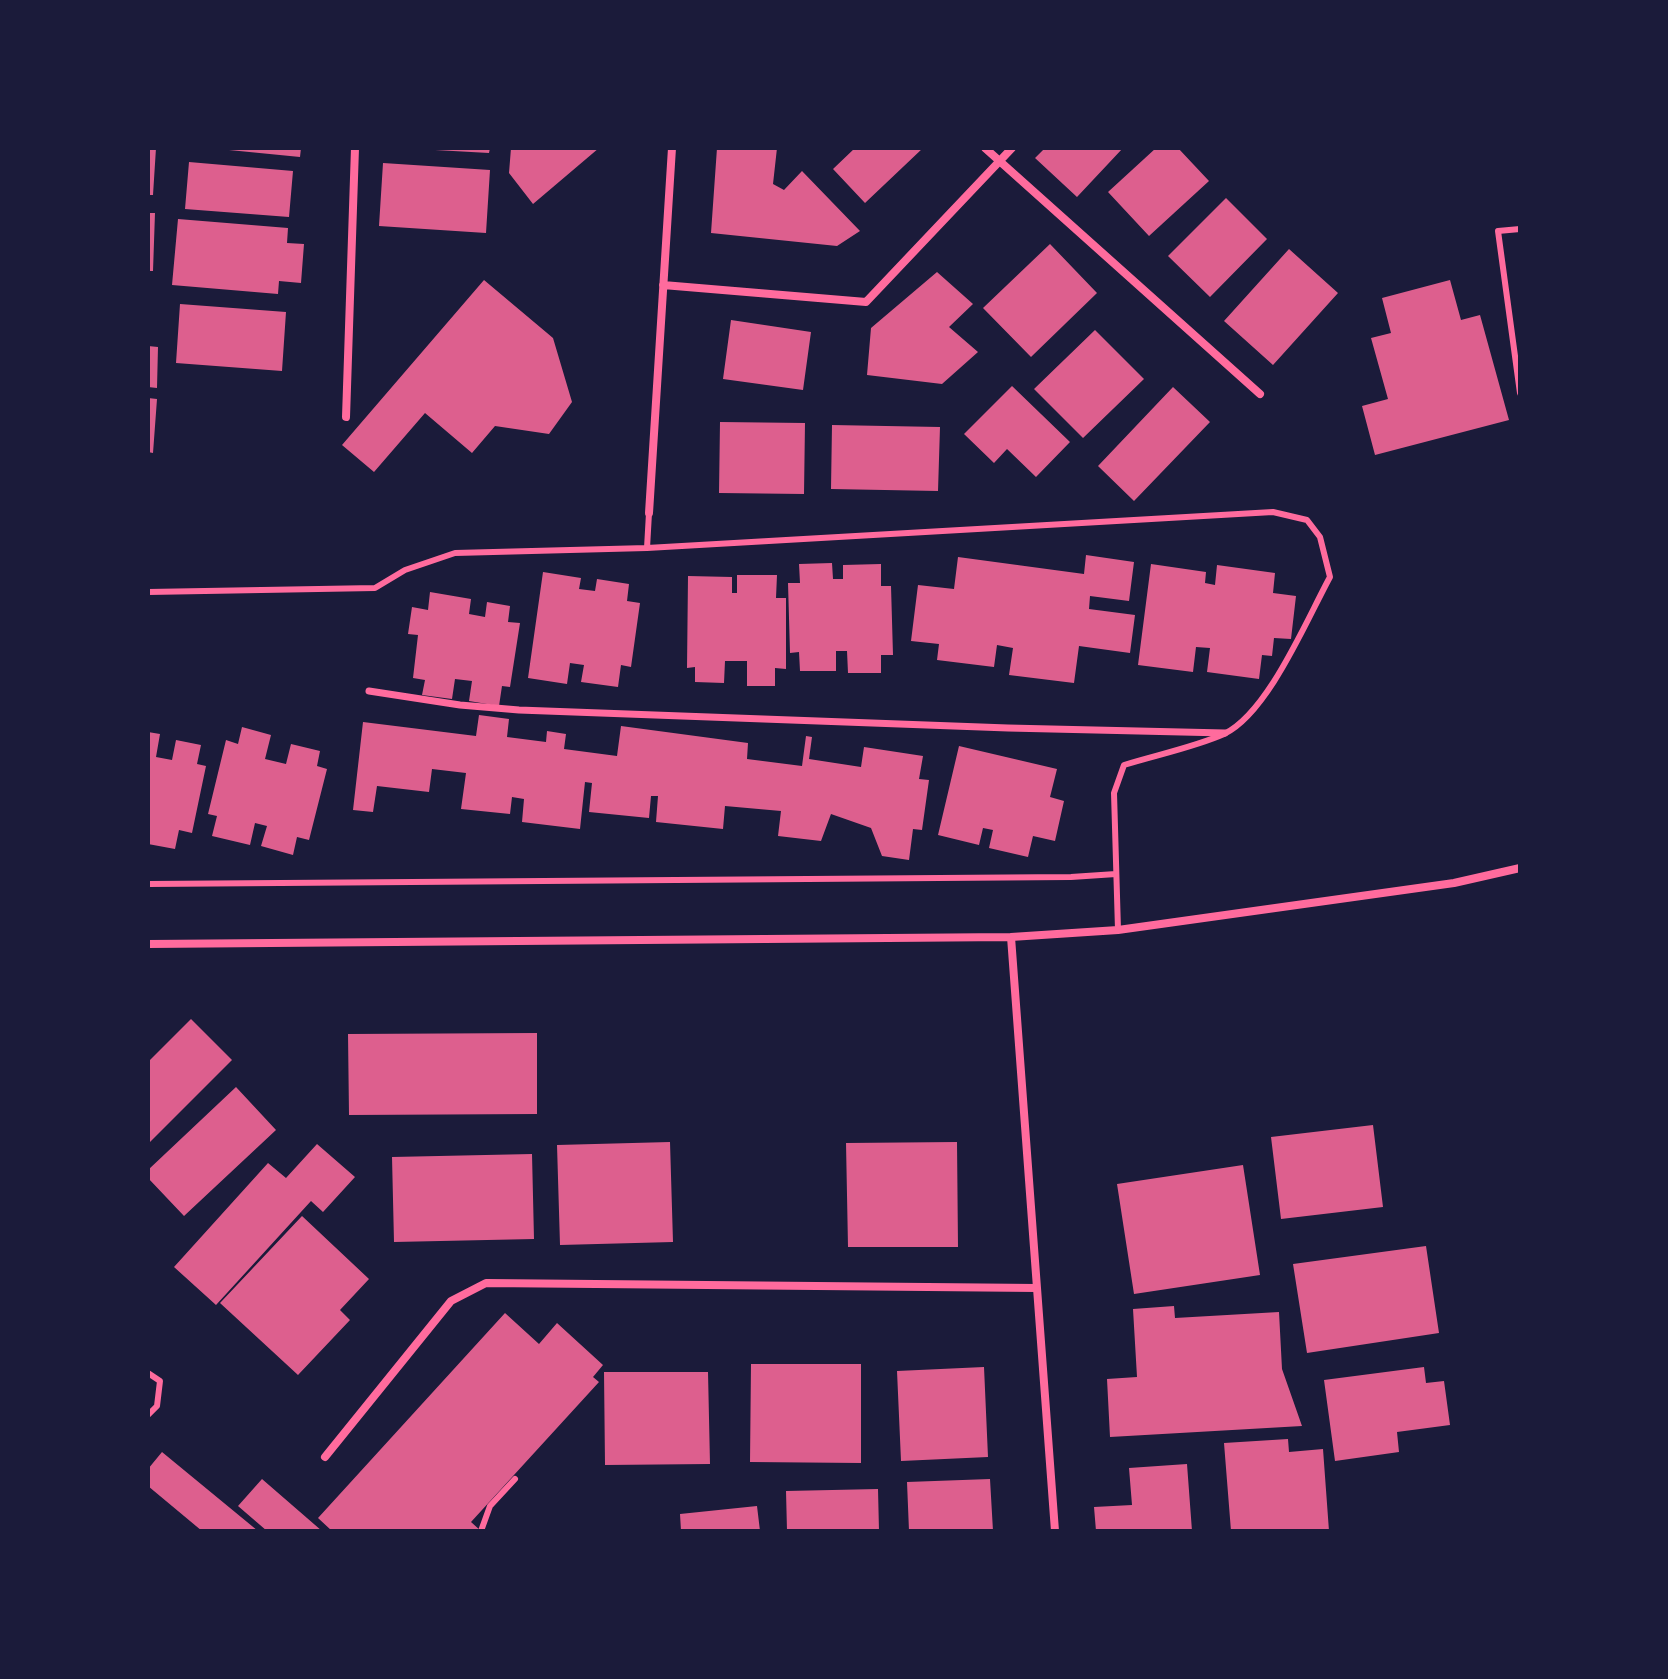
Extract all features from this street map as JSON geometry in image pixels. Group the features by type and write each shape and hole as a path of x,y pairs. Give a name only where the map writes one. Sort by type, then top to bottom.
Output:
{"street":[{"path":"346,417 355,148"},
{"path":"649,513 672,148"},
{"path":"985,148 1260,394"},
{"path":"663,285 866,302 1012,148"},
{"path":"369,691 460,705 519,710 1225,733"},
{"path":"148,944 1011,937 1118,930 1454,883 1520,868"},
{"path":"1011,937 1055,1531"},
{"path":"325,1457 451,1301 486,1283 1037,1288"}],"lane":[{"path":"1520,229 1498,231 1520,393"},
{"path":"148,592 375,588 405,570 455,553 647,548 1273,512 1307,520 1320,537 1330,577 1278,674 1253,712 1225,733 1124,765 1114,793 1118,930"},
{"path":"647,548 649,513"},
{"path":"148,884 1071,877 1116,874"},
{"path":"148,1373 160,1381 157,1406 148,1415"},
{"path":"481,1531 490,1506 515,1479"}],"building":[{"path":"148,148 156,148 153,195 148,195"},
{"path":"229,148 301,148 300,157"},
{"path":"435,148 490,148 489,153"},
{"path":"511,148 599,148 533,204 509,173"},
{"path":"717,148 777,148 773,184 784,190 802,171 860,231 837,246 711,233"},
{"path":"855,148 923,148 865,203 833,169"},
{"path":"1045,148 1123,148 1077,197 1035,158"},
{"path":"1156,148 1178,148 1209,181 1149,236 1108,192"},
{"path":"189,162 293,171 289,217 185,209"},
{"path":"383,163 490,170 486,233 379,226"},
{"path":"1226,198 1267,239 1210,297 1168,256"},
{"path":"148,213 155,213 153,271 148,271"},
{"path":"178,219 288,228 287,243 304,244 301,283 279,281 278,294 172,285"},
{"path":"1050,244 1097,293 1031,357 983,308"},
{"path":"1289,249 1338,293 1273,365 1224,321"},
{"path":"937,272 973,304 949,327 978,352 942,384 867,375 871,328"},
{"path":"484,280 553,338 572,402 549,434 495,426 472,453 425,413 374,472 342,445"},
{"path":"1450,280 1461,320 1480,315 1509,420 1375,455 1362,406 1388,399 1371,338 1391,333 1382,298"},
{"path":"180,304 286,312 282,371 176,363"},
{"path":"731,320 811,332 803,390 723,379"},
{"path":"1095,330 1144,379 1083,438 1034,389"},
{"path":"148,346 158,347 157,388 148,387"},
{"path":"1012,386 1070,442 1036,477 1007,449 994,463 964,434"},
{"path":"1173,387 1210,422 1134,501 1098,466"},
{"path":"148,398 157,399 153,453 148,452"},
{"path":"720,422 805,423 804,494 719,493"},
{"path":"832,425 940,427 938,491 831,489"},
{"path":"1086,555 1134,562 1129,601 1090,596 1089,609 1135,615 1130,653 1079,646 1074,683 1009,675 1013,648 997,645 994,667 937,660 939,644 911,641 918,585 954,589 958,557 1084,574"},
{"path":"832,563 833,579 843,579 843,565 881,564 881,586 891,586 893,655 881,655 881,673 848,673 847,651 836,651 836,671 800,671 799,652 790,653 788,583 800,583 799,564"},
{"path":"1151,564 1206,572 1205,583 1215,585 1217,565 1275,573 1273,593 1296,596 1291,639 1274,638 1272,656 1262,655 1259,679 1207,672 1210,648 1196,647 1193,672 1138,665"},
{"path":"543,572 581,578 579,589 595,591 597,579 629,584 627,601 640,603 631,667 621,665 618,687 581,682 584,665 570,663 567,684 528,678"},
{"path":"737,575 777,575 776,598 786,598 786,669 775,668 775,686 747,686 747,661 725,661 724,683 695,682 695,667 687,668 688,576 732,577 732,593 737,593"},
{"path":"430,592 471,599 469,614 485,617 487,602 510,606 508,622 520,623 510,687 502,686 499,706 469,701 472,681 455,679 452,699 422,695 425,680 413,678 418,635 408,634 412,607 428,610"},
{"path":"479,715 509,719 507,737 546,742 547,731 566,734 564,749 617,756 621,726 748,743 747,759 802,766 806,736 812,737 809,759 861,767 864,747 923,756 919,779 929,780 922,830 913,829 909,860 882,856 871,828 831,814 821,841 778,836 781,811 725,806 723,829 656,822 658,796 651,796 649,818 589,812 592,783 585,782 580,829 522,822 524,799 512,797 510,814 461,809 466,773 432,769 429,792 377,786 373,812 353,810 363,722 476,736"},
{"path":"242,727 271,735 265,759 286,764 291,744 320,751 317,766 327,769 309,840 297,837 293,855 261,846 267,826 255,823 250,845 212,836 217,816 208,814 226,740 238,744"},
{"path":"148,732 160,734 156,757 172,760 176,740 201,745 197,764 206,766 192,833 179,830 175,849 148,844"},
{"path":"959,746 1057,769 1050,797 1064,801 1055,841 1033,836 1028,857 989,848 993,830 983,828 979,845 938,835"},
{"path":"191,1019 232,1060 148,1144 148,1062"},
{"path":"537,1033 537,1114 349,1115 348,1034"},
{"path":"236,1087 276,1130 184,1216 148,1178 148,1170"},
{"path":"1373,1125 1383,1207 1281,1219 1271,1137"},
{"path":"670,1142 673,1242 560,1245 557,1145"},
{"path":"957,1142 958,1247 848,1247 846,1143"},
{"path":"317,1144 355,1177 323,1212 311,1201 216,1305 174,1267 268,1163 286,1178"},
{"path":"532,1154 534,1239 394,1242 392,1157"},
{"path":"1243,1165 1260,1275 1134,1294 1117,1184"},
{"path":"302,1216 369,1279 340,1310 350,1320 298,1375 220,1303"},
{"path":"1426,1246 1439,1333 1307,1353 1293,1264"},
{"path":"1174,1306 1175,1318 1279,1312 1282,1369 1302,1426 1110,1437 1107,1379 1137,1377 1133,1309"},
{"path":"505,1313 539,1344 557,1323 603,1365 593,1377 599,1382 471,1522 481,1531 332,1531 318,1518"},
{"path":"751,1364 861,1364 861,1463 750,1462"},
{"path":"984,1367 988,1457 901,1461 897,1371"},
{"path":"1424,1367 1426,1383 1444,1381 1450,1425 1397,1432 1399,1452 1335,1461 1324,1380"},
{"path":"604,1372 708,1372 710,1464 605,1465"},
{"path":"1288,1439 1289,1452 1323,1449 1329,1531 1231,1531 1224,1443"},
{"path":"162,1452 258,1531 202,1531 148,1486 148,1469"},
{"path":"1187,1464 1192,1531 1096,1531 1094,1507 1132,1505 1129,1468"},
{"path":"262,1479 322,1531 267,1531 238,1506"},
{"path":"990,1479 993,1531 909,1531 907,1482"},
{"path":"878,1489 879,1531 787,1531 786,1491"},
{"path":"757,1506 760,1531 681,1531 680,1514"}]}
